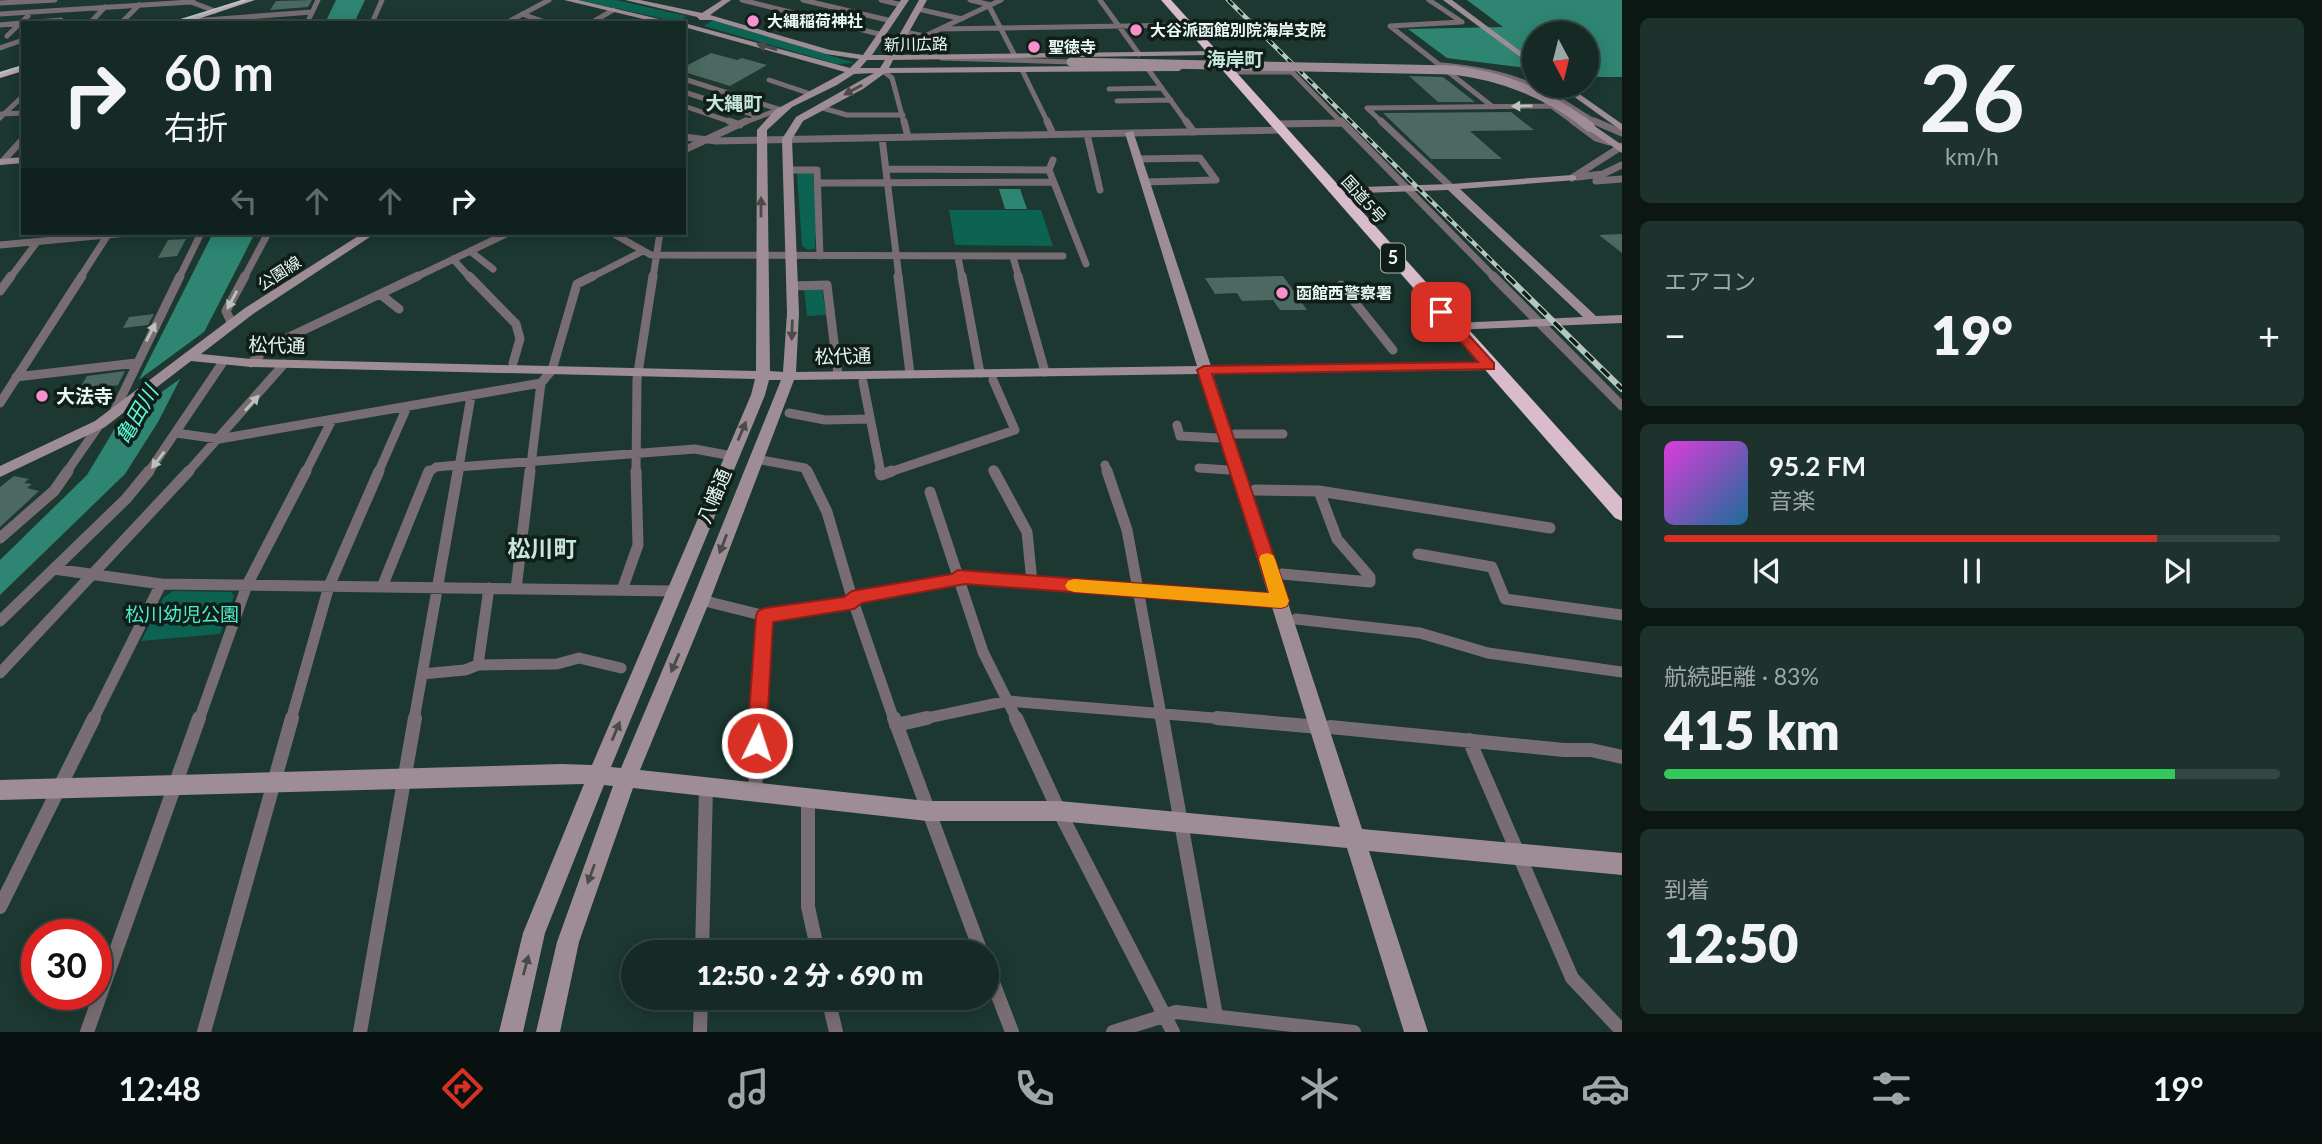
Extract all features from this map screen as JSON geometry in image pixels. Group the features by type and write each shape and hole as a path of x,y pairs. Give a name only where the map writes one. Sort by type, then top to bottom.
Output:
{"highway":[{"name":"国道5号","path":"1166,0 1622,513"}],"main road":[{"path":"181,21 237,0"},
{"path":"171,21 251,0"},
{"path":"0,72 21,66"}],"street":[{"path":"0,3 55,0"},
{"path":"60,21 81,0"},
{"path":"308,21 318,0"},
{"path":"373,21 382,0"},
{"path":"510,21 549,0"},
{"path":"568,0 662,21"},
{"name":"新川広路","path":"629,0 703,16 829,52 866,58 1212,53"},
{"path":"686,25 727,0"},
{"path":"742,0 883,35"},
{"path":"803,0 925,36"},
{"path":"881,0 912,3 962,19"},
{"path":"970,0 990,5"},
{"path":"902,48 1001,0"},
{"path":"1100,0 1139,54"},
{"path":"1429,0 1462,22 1390,26 1493,107"},
{"path":"1447,0 1522,56"},
{"path":"22,12 36,1"},
{"path":"0,14 192,1 212,10"},
{"path":"686,149 758,116 860,87 883,71 890,59 898,27 912,3"},
{"path":"123,21 139,5"},
{"path":"990,5 1015,56"},
{"path":"92,21 105,7"},
{"path":"594,21 613,10"},
{"path":"25,21 32,12"},
{"path":"191,21 312,12"},
{"path":"522,14 542,21"},
{"path":"643,21 648,18"},
{"path":"0,25 21,23"},
{"path":"4,36 21,24"},
{"path":"940,29 1188,25"},
{"name":"新川広路","path":"686,26 852,71 1226,69"},
{"path":"787,139 799,119 815,101 866,58 883,35 898,27"},
{"path":"0,49 21,41"},
{"path":"0,49 21,49"},
{"path":"942,58 1460,70 1527,86 1552,99 1609,142"},
{"path":"945,71 1072,62"},
{"path":"1439,65 1474,69 1525,82 1557,97 1593,122 1622,133"},
{"path":"1148,69 1194,132"},
{"path":"1226,69 1292,72 1622,406"},
{"path":"883,71 892,78 908,137"},
{"path":"1022,71 1053,134"},
{"path":"1450,73 1499,81 1527,91 1596,138 1621,148"},
{"path":"686,80 780,109"},
{"path":"769,80 847,115 902,115"},
{"path":"1109,89 1162,88"},
{"path":"686,93 758,116"},
{"path":"1,116 21,98"},
{"path":"1580,98 1622,128"},
{"path":"1118,101 1171,100"},
{"path":"1551,106 1367,108 1593,320"},
{"path":"686,107 740,125"},
{"path":"760,140 763,128 780,109"},
{"path":"1,116 21,113"},
{"path":"847,115 851,138"},
{"path":"686,137 760,140 1194,132 1343,123"},
{"path":"1130,133 1204,370 1325,727 1354,837 1416,1032"},
{"path":"1087,134 1100,190"},
{"path":"882,138 910,374"},
{"name":"八幡通","path":"548,1032 579,908 626,779 701,600 789,376 792,286 787,139"},
{"name":"八幡通","path":"511,1032 538,923 763,376 760,140"},
{"path":"0,173 4,161 21,141"},
{"path":"1572,178 1621,148"},
{"path":"1138,159 1200,158 1216,180 1145,182"},
{"path":"1053,160 1049,170 1086,264"},
{"path":"1333,191 1451,187 1572,178 1603,174 1622,165"},
{"path":"886,169 1049,170"},
{"path":"787,170 817,170 820,256"},
{"path":"1572,178 1590,181 1622,179"},
{"path":"818,183 1053,182"},
{"path":"0,245 100,235"},
{"path":"0,403 108,235"},
{"path":"0,538 58,485 112,416 200,235"},
{"path":"232,324 226,311 267,235"},
{"name":"公園線","path":"0,472 112,416 194,358 206,343 232,324 367,235"},
{"path":"251,363 270,346 504,235"},
{"path":"615,235 643,251 657,255 1063,256"},
{"path":"622,590 638,545 635,453 637,379 660,235"},
{"path":"0,291 37,242"},
{"path":"470,251 493,269"},
{"path":"516,589 541,383 552,370 577,284 643,251"},
{"path":"863,382 881,475 1015,430 986,377 958,257"},
{"path":"1013,257 1045,372"},
{"path":"453,259 489,298 515,319 521,344 513,363"},
{"path":"792,286 827,285 838,375"},
{"path":"1340,285 1393,350"},
{"path":"380,294 399,309"},
{"path":"1455,327 1616,319 1622,329"},
{"name":"松代通","path":"194,358 251,363 763,376 910,374 986,377 1045,372 1489,366"},
{"path":"0,621 126,499 159,460 223,362"},
{"path":"16,377 136,363"},
{"path":"0,673 219,439 284,364"},
{"path":"176,433 219,439 541,383"},
{"path":"360,1032 471,396"},
{"path":"204,1032 329,586 407,407"},
{"path":"789,413 825,420 870,419"},
{"path":"87,1032 247,585 332,420"},
{"path":"1177,425 1180,436 1218,438"},
{"path":"1235,434 1283,434"},
{"path":"382,587 428,472 436,467 695,449 732,456"},
{"path":"756,459 805,468 827,512 853,600 896,725 976,940"},
{"path":"1105,466 1127,530 1216,1016"},
{"path":"1199,468 1228,470"},
{"path":"993,470 1027,532 1032,583"},
{"path":"1255,490 1319,491 1550,528"},
{"path":"1282,574 1370,582 1370,577 1337,539 1319,491"},
{"path":"930,492 983,652 1059,811 1173,1032"},
{"path":"1418,554 1492,567 1505,598 1622,615"},
{"path":"54,569 161,584 674,591"},
{"path":"701,600 765,616 959,578 1281,601"},
{"path":"0,907 161,584"},
{"path":"478,665 489,588"},
{"path":"755,793 765,616"},
{"path":"1296,618 1420,633 1488,653 1622,672"},
{"path":"422,674 466,670 478,665 557,664 579,658 621,668"},
{"path":"896,725 1008,701 1160,712 1564,750 1591,750 1622,757"},
{"path":"1469,740 1572,978 1622,1031"},
{"path":"0,790 561,773 927,811 1059,811 1622,864"},
{"path":"702,940 706,788"},
{"path":"808,799 808,907 815,940"},
{"path":"999,998 1012,1032"},
{"path":"700,1032 701,1010"},
{"path":"831,1010 836,1032"},
{"path":"1113,1032 1176,1012 1353,1032"}],"green space":[{"path":"578,0 616,0 687,16 673,21"},
{"path":"713,20 855,63 837,64 704,26"},
{"path":"797,173 813,173 817,213 815,249 808,250 802,246"},
{"path":"949,210 1041,210 1053,246 955,245"},
{"path":"822,288 826,315 807,316 804,289"},
{"name":"松川幼児公園","path":"173,591 231,592 234,596 220,634 141,641 164,597"}],"water":[{"path":"336,0 365,0 355,21 326,21"},
{"path":"1467,0 1622,0 1622,77 1600,77 1600,21 1522,21 1522,67 1447,58 1408,29 1503,27"},
{"path":"999,189 1020,189 1027,209 1005,209"},
{"name":"亀田川","path":"212,235 254,235 158,422 125,474 0,595 0,560 87,475 111,435"}],"pier":[{"path":"208,329 184,376 110,429 133,384"}],"building":[{"path":"312,0 308,7 270,10 276,1"},
{"path":"711,53 767,65 730,86 686,73 686,66"},
{"path":"1409,76 1443,77 1475,102 1438,102"},
{"path":"1511,112 1534,130 1470,131 1502,159 1431,159 1383,113"},
{"path":"1622,234 1622,253 1599,235"},
{"path":"186,239 177,256 158,258 168,240"},
{"name":"函館西警察署","path":"1283,276 1307,310 1280,310 1273,300 1242,301 1237,293 1215,294 1205,278"},
{"path":"154,314 148,325 123,328 129,317"},
{"path":"125,371 118,385 107,387 104,392 80,395 84,388 80,388 87,376"},
{"path":"14,476 29,479 24,483 32,484 27,488 39,491 0,527 0,487"}],"tram line":[{"path":"177,21 245,0"},
{"path":"0,73 21,67"}],"railway":[{"path":"1228,0 1509,278"},
{"path":"1507,276 1622,389"}],"slow traffic":[{"path":"1074,586 1281,601 1267,559"}],"place":[{"name":"大縄稲荷神社","path":"753,21"},
{"name":"大谷派函館別院海岸支院","path":"1136,30"},
{"name":"聖徳寺","path":"1034,47"},
{"name":"函館西警察署","path":"1282,293"},
{"name":"大法寺","path":"42,396"}],"district":[{"name":"海岸町","path":"1235,59"},
{"name":"大縄町","path":"734,103"},
{"name":"松川町","path":"542,549"}],"route":[{"path":"757,743 765,616 854,602 852,598 959,579 958,576 1281,601 1204,370 1489,366 1441,312"}]}
